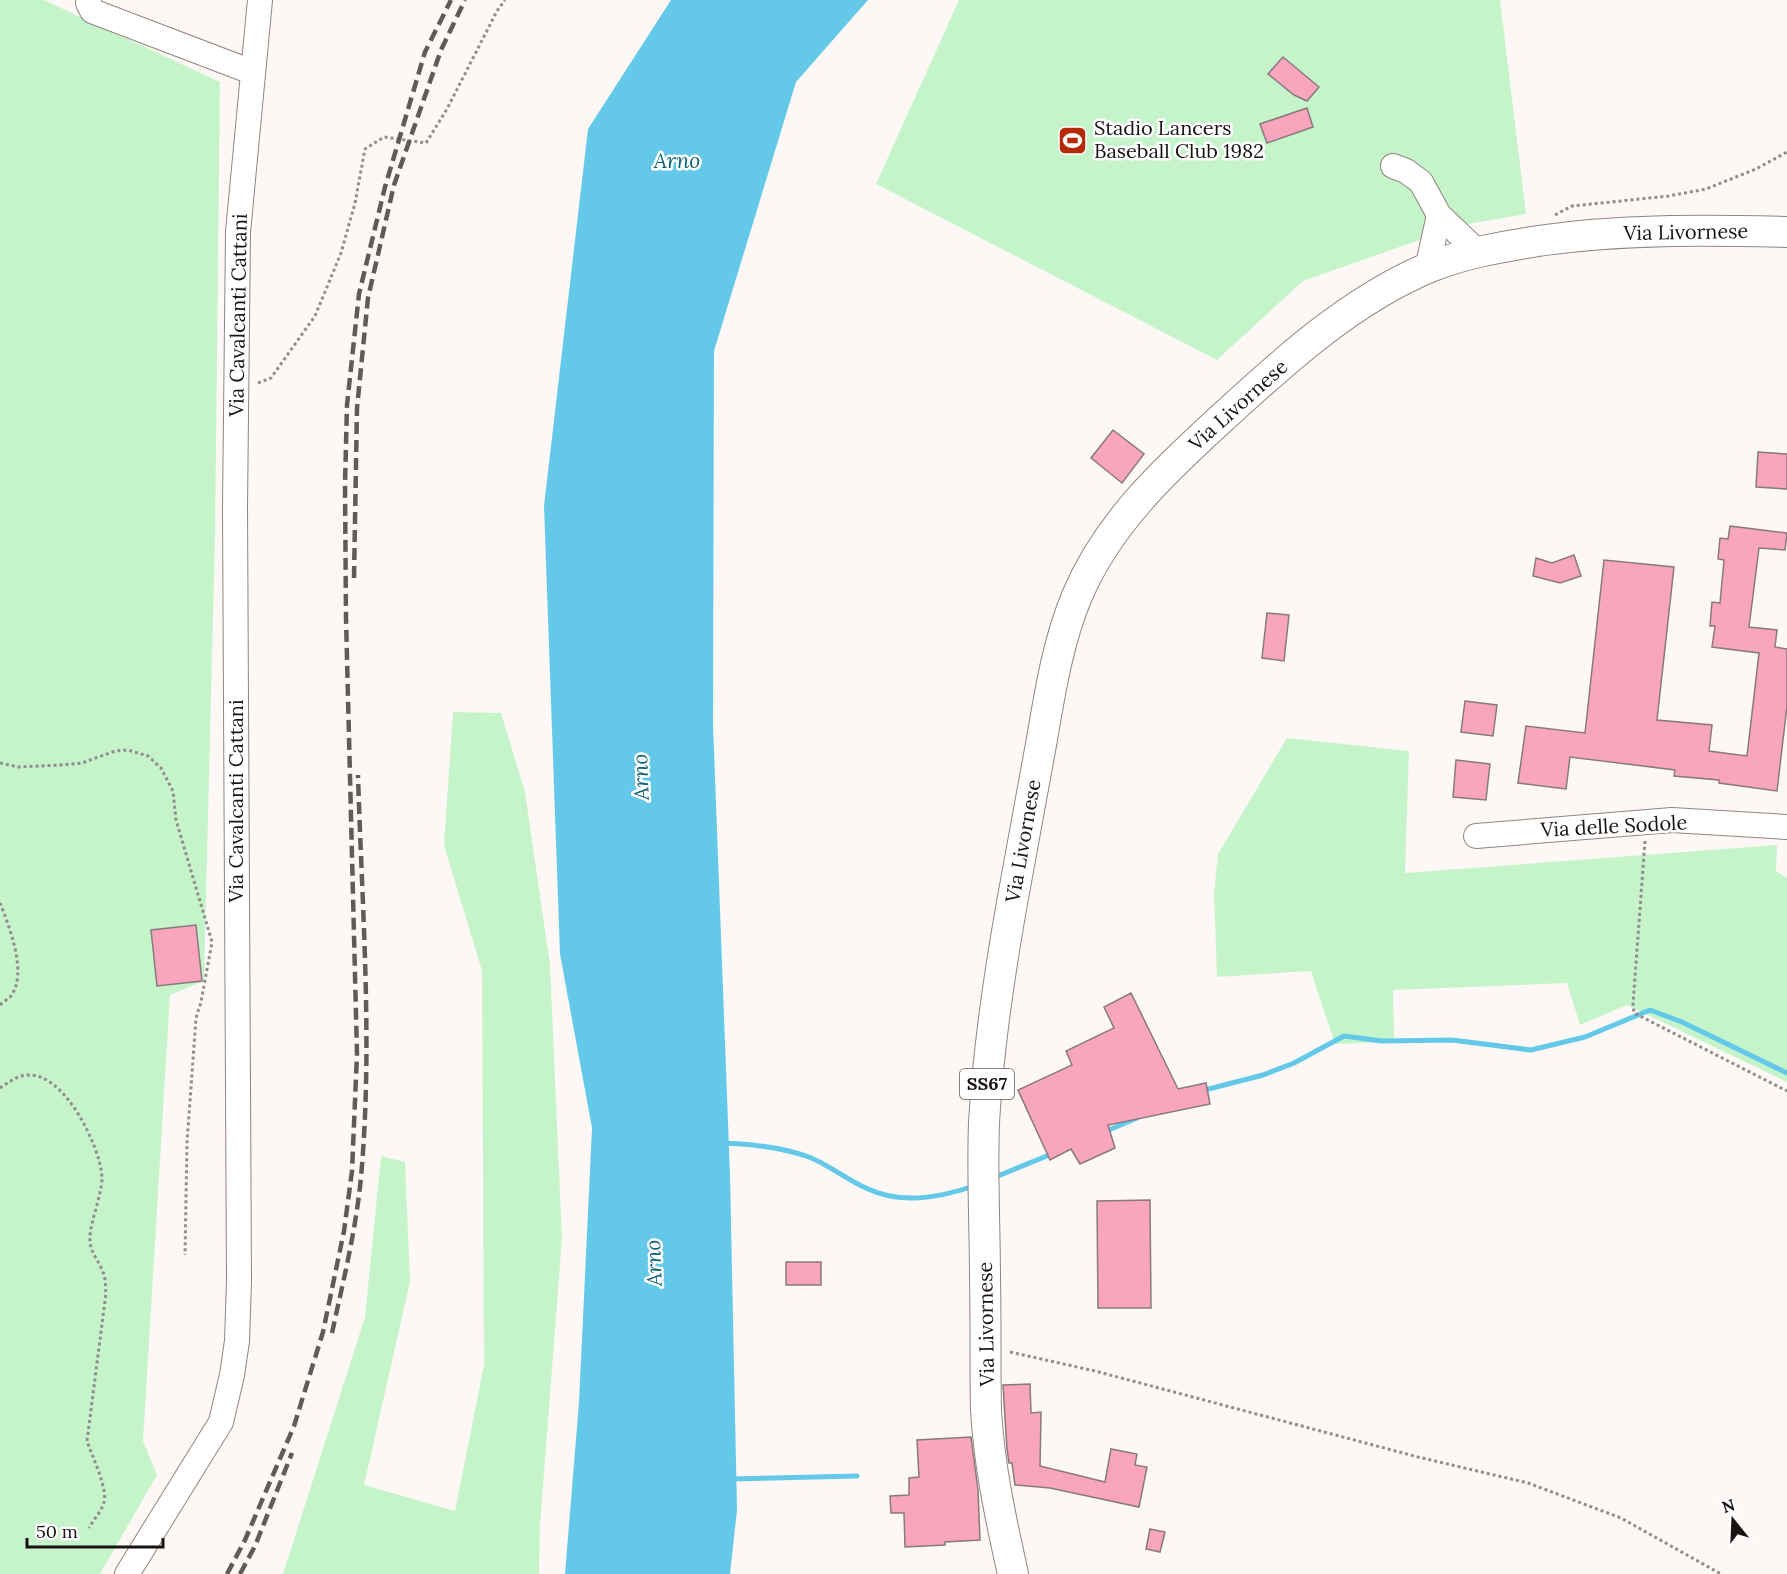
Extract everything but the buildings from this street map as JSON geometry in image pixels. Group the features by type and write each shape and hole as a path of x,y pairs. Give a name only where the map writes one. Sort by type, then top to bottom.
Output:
{"main road":[{"name":"Via Livornese","path":"1013,1574 992,1464 986,1410 984,1126 990,1048 1005,940 1047,712 1057,662 1075,600 1087,575 1119,523 1188,450 1279,367 1367,301 1427,268 1478,252 1604,233 1787,232"}],"street":[{"path":"89,0 88,3 92,10 252,72"},
{"name":"Via Cavalcanti Cattani","path":"127,1574 221,1422 237,1341 239,1269 235,519 238,232 260,0"},
{"path":"1393,166 1406,171 1421,182 1439,215 1478,252"},
{"path":"1427,268 1439,215"},
{"name":"Via delle Sodole","path":"1476,836 1672,819 1787,827"}],"path":[{"path":"236,392 271,378 315,316 341,254 355,203 365,149 384,137 426,143 447,109 497,11 505,0"},
{"path":"1534,242 1546,223 1558,212 1572,206 1669,196 1706,189 1756,169 1787,152"},
{"path":"0,763 18,766 82,763 128,750 148,756 162,768 173,790 176,820 212,942 196,1018 187,1143 185,1255"},
{"path":"1646,822 1634,1013 1787,1090"},
{"path":"0,903 8,925 18,974 12,995 0,1005"},
{"path":"0,1088 14,1078 29,1075 47,1079 65,1096 84,1123 99,1162 102,1179 89,1242 104,1275 106,1293 87,1441 93,1462 101,1477 105,1502 89,1528"},
{"path":"987,1346 1095,1371 1418,1457 1528,1483 1621,1518 1721,1574"}],"green space":[{"path":"0,0 44,0 220,82 215,535 204,981 170,995 143,1441 157,1475 100,1574 0,1574"},
{"path":"959,0 1500,0 1526,214 1462,225 1303,281 1217,360 876,184"},
{"path":"453,712 501,713 525,792 550,965 562,1238 540,1525 539,1574 283,1574 365,1317 381,1156 405,1162 410,1282 364,1485 455,1511 484,1365 482,971 444,845"},
{"path":"1287,738 1409,751 1405,873 1777,845 1776,871 1787,878 1787,1082 1627,1005 1580,1025 1567,983 1393,990 1394,1042 1335,1044 1311,971 1217,977 1214,893 1218,854"}],"water":[{"name":"Arno","path":"671,0 868,0 796,82 714,351 713,724 730,1175 737,1510 730,1574 565,1574 579,1402 592,1128 560,954 544,506 588,129"}],"waterway":[{"path":"1201,1091 1263,1075 1294,1063 1344,1036 1382,1041 1452,1040 1531,1050 1585,1037 1650,1010 1682,1022 1787,1073"},
{"path":"1104,1132 1137,1118"},
{"path":"723,1143 767,1147 809,1157 866,1188 893,1197 920,1198 947,1194 974,1186"},
{"path":"993,1178 1054,1153"},
{"path":"729,1479 857,1476"}],"railway":[{"path":"227,1574 245,1540 294,1426 323,1332 344,1231 352,1171 357,1054 346,618 347,405 359,294 385,187 425,52 451,0"},
{"path":"354,578 357,408 368,298 394,185 441,50 465,0"},
{"path":"332,1333 356,1217 364,1127 366,976 358,775"},
{"path":"240,1574 255,1546 292,1453"}],"place":[{"name":"Stadio Lancers Baseball Club 1982","path":"1073,140"}]}
